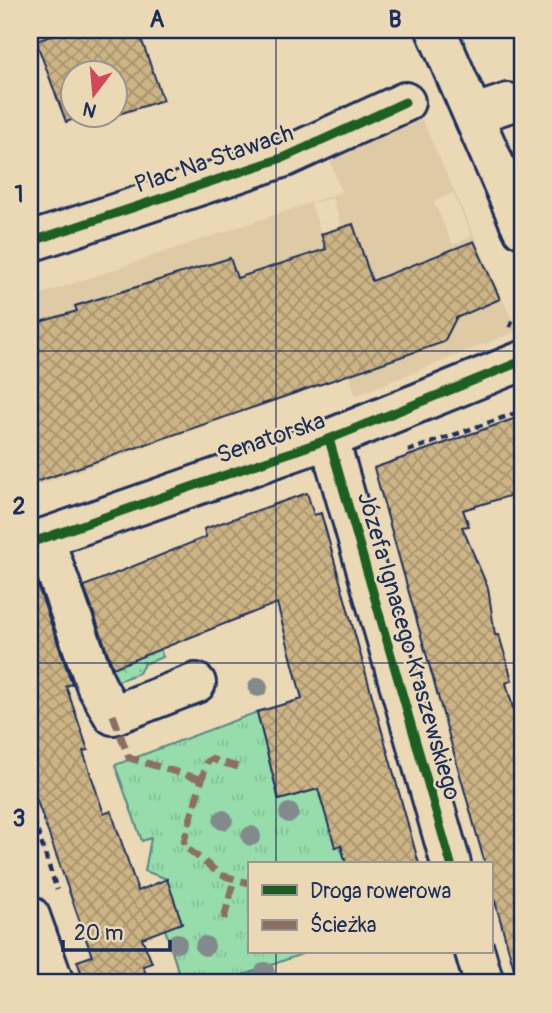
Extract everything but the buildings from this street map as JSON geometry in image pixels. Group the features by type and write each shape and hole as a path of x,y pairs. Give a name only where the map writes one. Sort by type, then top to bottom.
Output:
{"street":[{"path":"436,30 491,108 522,228"},
{"name":"Plac Na Stawach","path":"30,242 285,157 405,102"},
{"name":"Senatorska","path":"37,540 329,439 522,360"},
{"name":"Józefa Ignacego Kraszewskiego","path":"329,439 450,862"},
{"path":"37,540 96,685 113,715 196,683"},
{"path":"30,916 54,983"},
{"path":"476,954 484,983"}],"path":[{"path":"406,452 522,411"}],"shaded area":[{"path":"415,104 517,331 355,396 350,375 30,488 30,453 44,448 36,426 30,428 30,401 34,399 30,386 30,298 341,192 325,144","holes":["453,193 472,236 453,245 434,202","332,198 342,228 353,225 363,253 331,263 311,203","304,256 315,290 244,276","103,297 46,351 37,323 77,311 76,305"]}],"green space":[{"path":"160,649 163,657 144,664 139,673 110,684 104,671"},
{"path":"257,712 279,800 325,787 345,862 248,862 248,954 302,954 221,983 182,983 165,929 167,879 145,871 151,838 142,841 115,765"},
{"path":"298,954 269,966 276,983 182,983 174,957 201,976"}],"marked path":[{"path":"113,715 129,758 200,779"},
{"path":"238,767 211,759 207,762 183,845 221,875 248,883"},
{"path":"224,919 234,879"}],"cycle path":[{"path":"30,242 285,157 405,102"},
{"path":"30,543 329,439 522,361"},
{"path":"329,439 450,862"}]}
